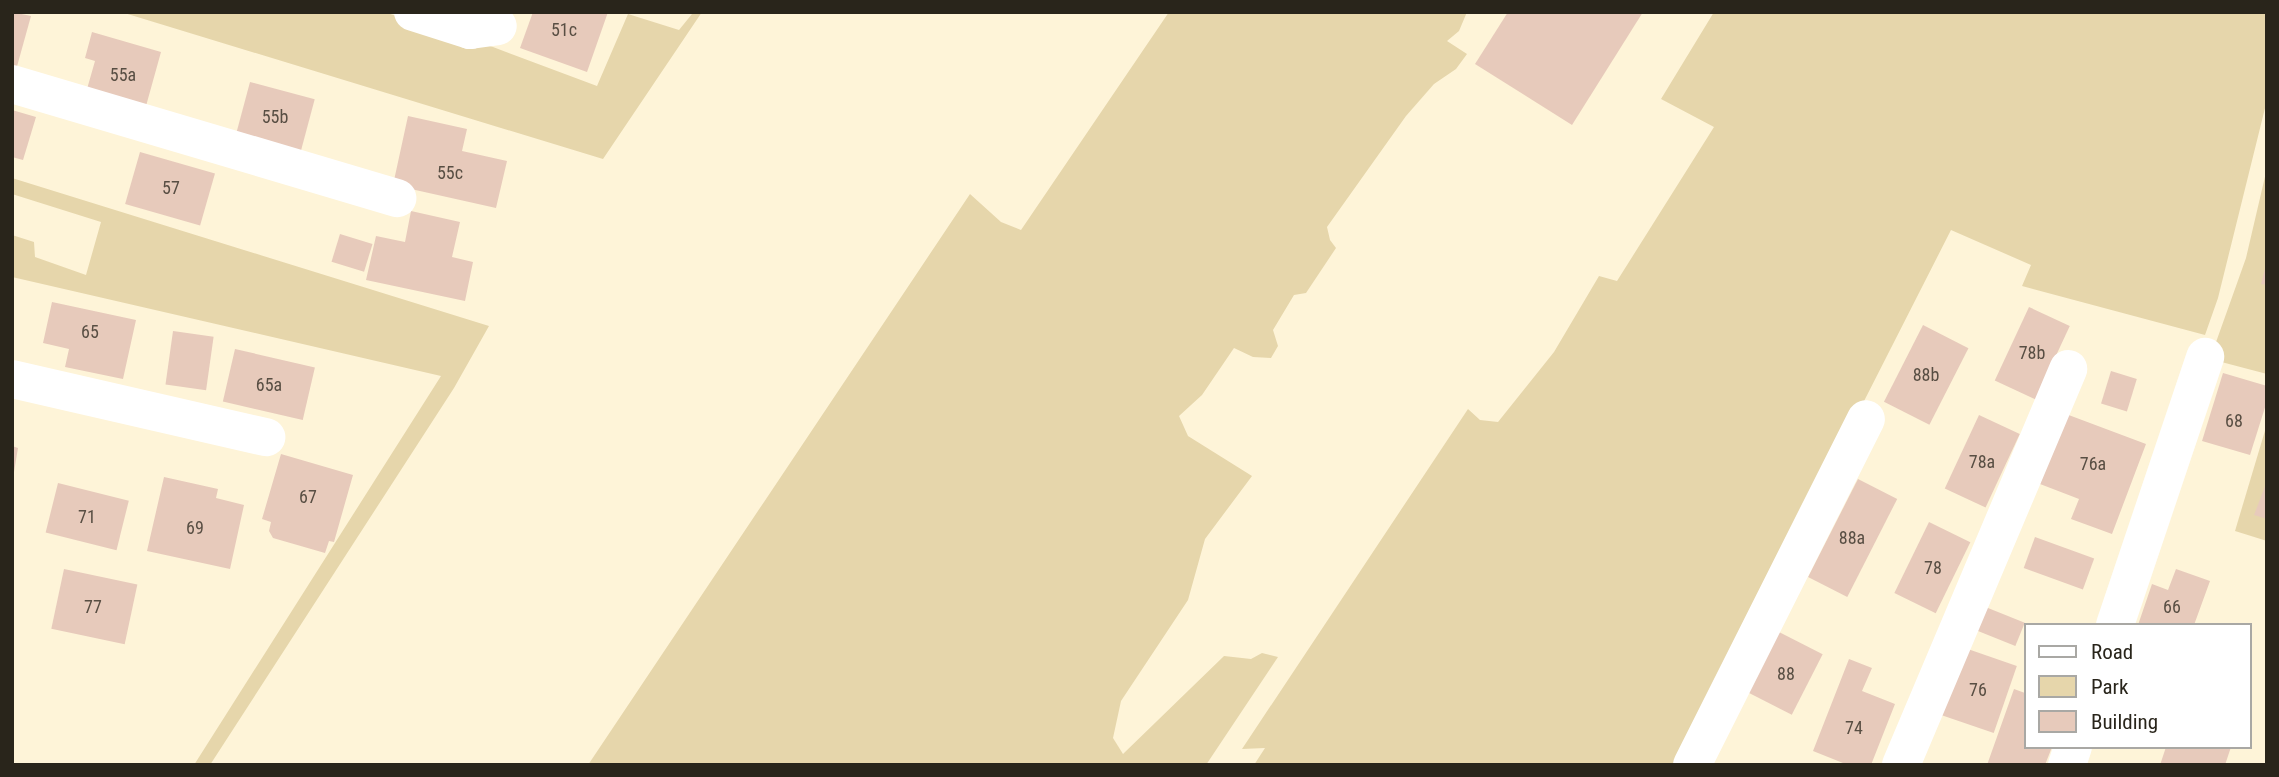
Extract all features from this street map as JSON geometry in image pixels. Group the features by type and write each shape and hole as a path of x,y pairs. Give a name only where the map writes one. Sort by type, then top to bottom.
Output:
{"street":[{"path":"414,12 470,30 498,26"},
{"path":"12,84 398,198"},
{"path":"2117,623 2205,357"},
{"path":"1901,765 2068,369"},
{"path":"12,379 266,437"},
{"path":"1692,765 1866,419"}],"green space":[{"path":"121,12 384,12 493,47 597,86 628,14 679,30 692,14 688,12 702,12 603,159"},
{"path":"1169,12 1467,12 1459,31 1447,41 1467,54 1456,69 1434,84 1406,116 1327,227 1330,240 1336,248 1306,293 1294,295 1273,330 1278,346 1271,358 1253,357 1234,348 1202,395 1179,416 1188,436 1252,476 1205,539 1188,600 1121,701 1113,738 1123,754 1224,656 1251,659 1262,653 1278,657 1206,765 588,765 970,194 1001,222 1021,230"},
{"path":"1714,12 2267,12 2267,100 2218,298 2205,335 2022,286 2031,265 1951,230 1679,765 1254,765 1265,748 1242,749 1468,409 1480,420 1498,422 1554,352 1599,276 1617,281 1714,127 1661,99"},
{"path":"2267,168 2267,374 2210,359 2246,258"},
{"path":"12,178 489,326 454,388 210,765 194,765 441,376 12,277 12,235 34,242 35,257 86,275 101,222 12,194"},
{"path":"2267,424 2267,541 2235,531"}],"building":[{"path":"12,12 31,16 16,70 12,69"},
{"path":"533,12 608,12 587,72 520,48"},
{"path":"1508,12 1643,12 1572,125 1475,64"},
{"path":"92,32 161,52 146,106 87,89 95,61 85,58"},
{"path":"250,82 315,99 300,152 236,135"},
{"path":"12,110 36,117 23,160 12,157"},
{"path":"408,116 467,129 462,151 507,161 496,208 393,185"},
{"path":"140,152 215,173 200,225 125,204"},
{"path":"411,211 460,222 452,257 473,262 465,301 366,280 376,236 405,242"},
{"path":"340,234 373,244 364,272 332,262"},
{"path":"2267,265 2267,285 2261,284"},
{"path":"52,302 136,320 123,379 65,367 69,349 43,343"},
{"path":"2029,307 2070,326 2036,399 1995,380"},
{"path":"1923,325 1968,348 1929,425 1884,402"},
{"path":"173,331 214,337 206,390 165,384"},
{"path":"235,349 315,367 303,420 223,402"},
{"path":"2111,371 2137,379 2127,411 2101,404"},
{"path":"2223,373 2267,386 2267,401 2250,455 2202,441"},
{"path":"2066,414 2146,444 2112,534 2071,519 2079,499 2040,484"},
{"path":"1979,415 2020,434 1986,507 1945,488"},
{"path":"12,446 18,448 14,472 12,472"},
{"path":"281,454 353,475 334,542 329,541 325,553 273,538 269,531 271,522 262,519"},
{"path":"164,477 218,489 216,498 244,505 230,569 147,551"},
{"path":"1858,479 1897,499 1847,597 1808,577"},
{"path":"2267,481 2267,519 2254,515"},
{"path":"58,483 129,501 116,550 46,532"},
{"path":"1929,522 1970,542 1936,613 1894,593"},
{"path":"2035,537 2094,559 2083,590 2024,568"},
{"path":"64,569 137,585 125,644 51,629"},
{"path":"2176,569 2210,581 2195,623 2139,623 2152,584 2168,590"},
{"path":"1983,606 2025,623 2015,646 1974,629"},
{"path":"1779,632 1823,654 1792,715 1748,693"},
{"path":"1962,647 2017,666 1994,733 1939,714"},
{"path":"1849,659 1872,668 1862,691 1895,704 1871,765 1848,765 1813,751"},
{"path":"2014,689 2024,693 2024,749 2051,749 2045,765 1987,765"},
{"path":"2165,749 2230,749 2225,765 2160,765"}]}
